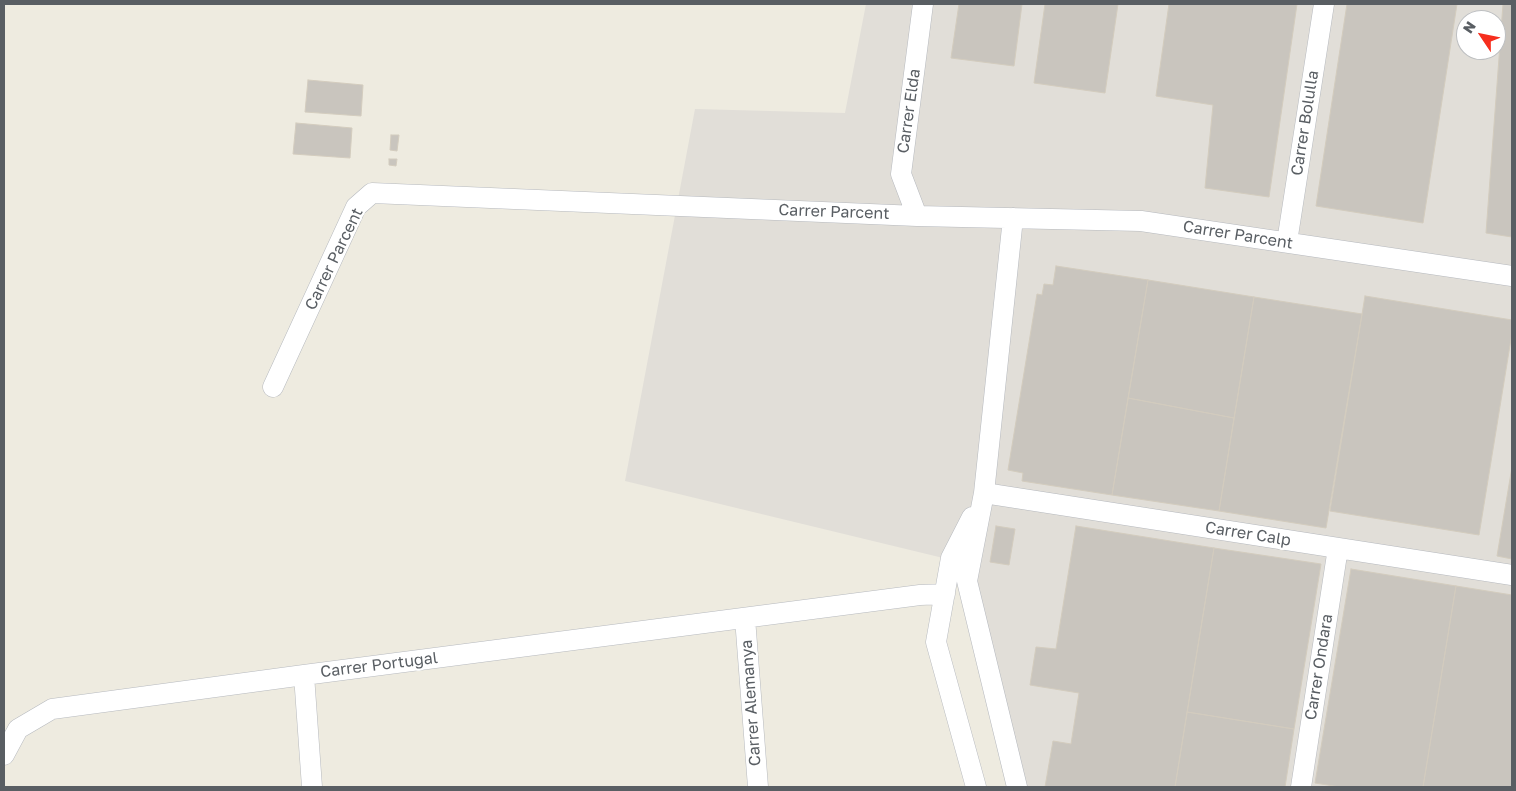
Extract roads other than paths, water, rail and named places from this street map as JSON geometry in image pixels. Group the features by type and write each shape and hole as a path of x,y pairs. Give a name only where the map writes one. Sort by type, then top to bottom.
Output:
{"street":[{"name":"Carrer Elda","path":"917,216 901,174 924,4"},
{"name":"Carrer Bolulla","path":"1287,242 1324,4"},
{"name":"Carrer Parcent","path":"273,387 356,207 372,194 917,216 1141,220 1512,276"},
{"path":"1013,218 984,492 966,581 1018,787"},
{"path":"976,787 936,642 952,558 984,492"},
{"name":"Carrer Calp","path":"984,492 1512,575"},
{"name":"Carrer Ondara","path":"1301,787 1338,548"},
{"name":"Carrer Portugal","path":"4,755 18,729 52,709 920,595 944,594"},
{"name":"Carrer Alemanya","path":"745,618 758,787"},
{"path":"304,675 312,787"}]}
